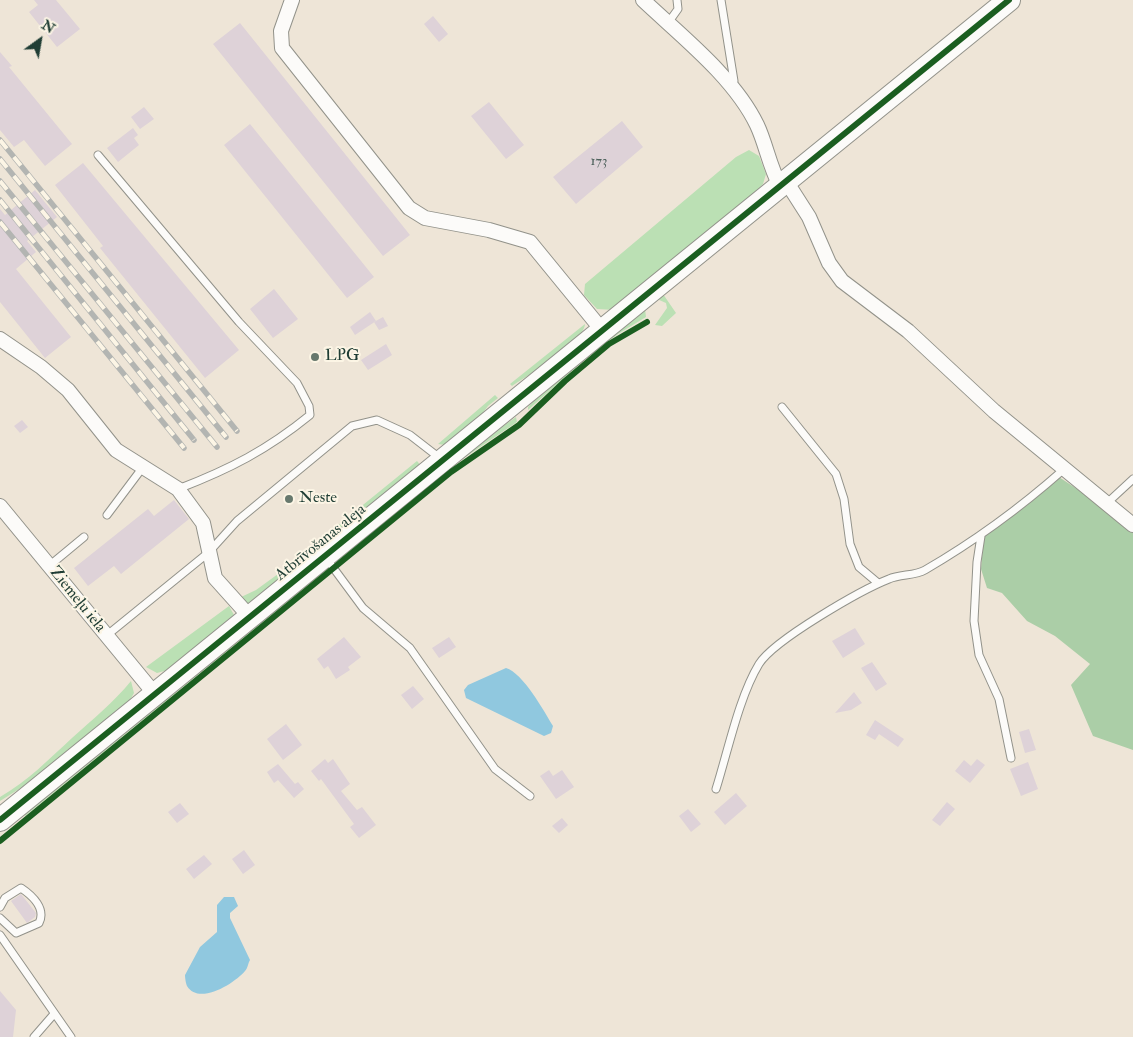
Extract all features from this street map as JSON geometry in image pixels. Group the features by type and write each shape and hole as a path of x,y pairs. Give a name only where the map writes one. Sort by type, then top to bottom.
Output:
{"main road":[{"name":"Atbrīvošanas aleja","path":"0,820 154,693 326,558 602,330 1009,0"}],"street":[{"path":"292,0 281,32 282,48 409,208 425,218 489,230 530,242 602,330"},
{"path":"643,0 730,84 757,126 769,164 809,217 829,263 842,281 922,344 994,411 1063,470 1133,525"},
{"path":"0,339 41,367 68,390 116,450 178,488 203,523 208,553 215,578 250,617"},
{"name":"Ziemeļu iela","path":"0,506 154,693"}],"lane":[{"path":"668,23 678,9 677,0"},
{"path":"721,0 734,80 730,84"},
{"path":"98,155 239,322 297,383 309,406 310,415 260,452 222,472 178,488"},
{"path":"782,407 836,474 844,499 850,544 859,567 878,584"},
{"path":"106,636 208,553 236,521 352,426 377,420 410,436 435,452 444,461"},
{"path":"107,515 143,467"},
{"path":"716,789 748,686 760,662 811,623 857,593 891,578 924,571 981,536 1031,498 1063,470"},
{"path":"1106,504 1133,479"},
{"path":"981,536 977,562 974,621 979,655 998,699 1011,758"},
{"path":"49,566 84,537"},
{"path":"326,558 363,608 410,648 495,769 530,796"},
{"path":"0,907 5,898 21,888 30,894 39,907 42,917 38,924 16,933 0,918"},
{"path":"0,935 71,1037"},
{"path":"34,1037 54,1014"}],"green space":[{"path":"749,150 759,156 766,174 763,184 752,196 615,310 597,309 584,295 585,284 736,157"},
{"path":"663,294 676,313 662,326 655,325 667,308 666,303 657,299 645,309 646,317 618,334 591,355 591,351"},
{"path":"585,324 576,340 566,349 512,386 510,384"},
{"path":"577,362 581,363 528,410 528,407 551,381"},
{"path":"495,395 498,398 488,406 473,426 445,445 438,444"},
{"path":"516,417 517,422 455,464 465,453"},
{"path":"417,461 423,468 383,494 252,604 247,604 239,598 256,590 278,574"},
{"path":"1059,477 1095,501 1133,533 1133,750 1093,736 1071,685 1090,664 1055,636 1027,621 1002,593 987,588 981,569 984,534"},
{"path":"432,480 434,482 338,562 337,560"},
{"path":"327,567 329,568 25,816 24,814"},
{"path":"229,606 234,615 168,670 157,673 146,667"},
{"path":"131,681 134,693 130,700 24,786 0,801 0,797 38,769 110,703"}],"water":[{"path":"506,668 513,671 519,677 539,702 553,726 551,733 544,736 466,698 464,690 468,685"},
{"path":"224,897 234,897 238,906 230,913 230,918 250,960 246,970 225,986 208,993 200,994 193,992 187,986 185,975 200,947 217,932 217,905"}],"building":[{"path":"34,0 56,0 80,29 57,47 29,12 38,5"},
{"path":"433,16 448,34 439,42 424,24"},
{"path":"240,23 410,235 383,256 213,44"},
{"path":"0,52 12,66 9,67 72,144 45,166 24,140 14,147 0,130"},
{"path":"489,102 524,145 506,159 471,116"},
{"path":"144,107 154,119 140,129 131,117"},
{"path":"622,121 643,147 576,204 553,177"},
{"path":"250,124 374,277 347,298 224,145"},
{"path":"133,128 138,135 134,138 139,145 118,162 107,148"},
{"path":"83,163 239,350 205,378 100,248 103,246 55,185"},
{"path":"35,190 57,217 27,241 36,252 16,269 71,337 45,358 0,302 0,209 5,215"},
{"path":"274,289 298,319 273,338 250,309"},
{"path":"370,312 376,321 355,335 350,327"},
{"path":"383,317 388,326 379,330 374,322"},
{"path":"386,344 392,355 368,370 361,360"},
{"path":"22,420 28,427 20,433 14,426"},
{"path":"174,500 189,519 121,574 114,566 88,586 74,568 148,509 154,516"},
{"path":"855,628 865,644 843,658 832,641"},
{"path":"344,637 361,657 348,667 350,670 336,679 328,666 324,669 317,659"},
{"path":"449,637 456,647 439,658 432,648"},
{"path":"872,662 887,684 876,691 861,668"},
{"path":"413,686 424,699 412,709 401,695"},
{"path":"854,692 862,703 851,710 835,713"},
{"path":"875,720 904,739 898,747 879,734 875,740 866,735"},
{"path":"286,724 302,745 283,760 267,739"},
{"path":"1029,729 1036,750 1025,753 1019,732"},
{"path":"325,759 328,763 333,759 350,784 341,791 357,810 362,807 376,825 359,838 350,827 354,824 321,779 319,781 311,771"},
{"path":"977,759 985,765 970,783 955,771 964,760 971,766"},
{"path":"1028,762 1038,789 1021,796 1010,769"},
{"path":"278,764 295,784 298,782 304,789 294,798 278,780 274,783 267,772"},
{"path":"549,770 553,776 562,770 574,787 556,799 540,776"},
{"path":"736,793 747,806 725,825 714,812"},
{"path":"947,802 955,809 940,826 932,820"},
{"path":"180,803 189,814 177,823 168,812"},
{"path":"688,809 701,824 691,832 679,816"},
{"path":"562,818 568,825 559,833 552,826"},
{"path":"244,850 255,865 243,874 232,859"},
{"path":"204,855 212,864 194,879 186,869"},
{"path":"21,894 36,913 35,917 27,923 11,901"},
{"path":"0,991 16,1010 13,1037 0,1037"}],"railway":[{"path":"0,140 237,431"},
{"path":"0,159 226,437"},
{"path":"0,181 217,447"},
{"path":"0,200 194,440"},
{"path":"0,222 184,448"}],"cycle path":[{"path":"0,820 1009,0"},
{"path":"0,841 451,472 519,425 565,381 609,344 647,322"}],"place":[{"name":"LPG","path":"315,357"},
{"name":"Neste","path":"289,499"}]}
